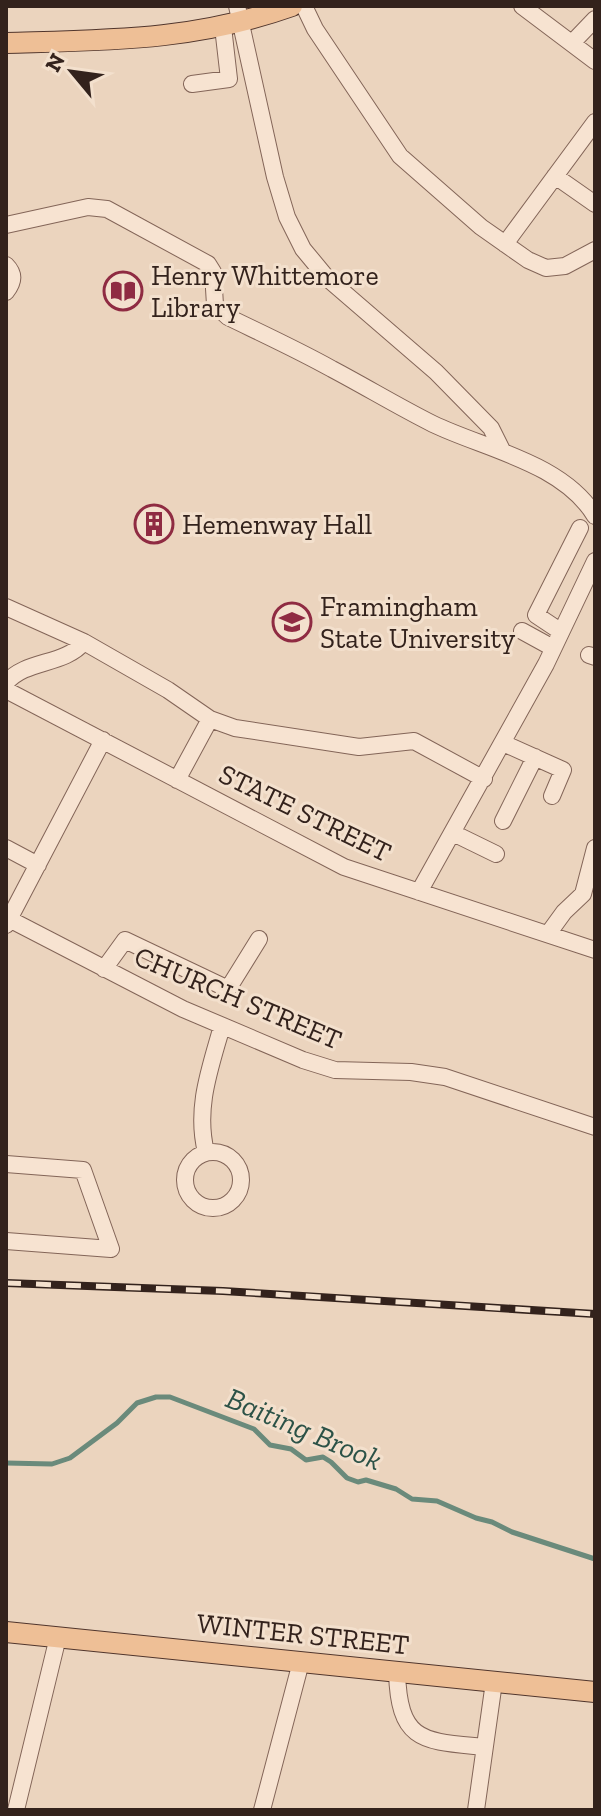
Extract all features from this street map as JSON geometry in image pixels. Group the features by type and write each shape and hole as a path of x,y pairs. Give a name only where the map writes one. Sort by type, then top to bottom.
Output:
{"main road":[{"path":"6,43 163,37 292,6"},
{"name":"WINTER STREET","path":"6,1632 595,1692"}],"street":[{"path":"304,6 315,29 400,156 481,227 528,260 546,268 565,266 595,250"},
{"path":"522,6 595,61"},
{"path":"192,84 229,79 234,19"},
{"path":"234,19 287,217 303,249 327,278 436,372 491,428 502,450"},
{"path":"572,43 595,19"},
{"path":"505,244 595,122"},
{"path":"555,176 595,204"},
{"path":"6,225 88,207 117,213 208,264 213,272 215,305 228,317 432,423 502,450 573,491 595,516"},
{"path":"6,265 13,281 6,292"},
{"path":"560,631 536,615 580,528"},
{"path":"419,892 484,779 595,561"},
{"path":"6,607 84,642 168,690 210,719 235,728 359,747 414,741 484,779"},
{"path":"522,631 553,648"},
{"path":"6,683 21,670 71,654 84,642"},
{"name":"STATE STREET","path":"6,690 344,867 595,950"},
{"path":"177,780 210,719"},
{"path":"8,922 103,740"},
{"path":"503,743 563,770 552,796"},
{"path":"503,821 535,757"},
{"path":"453,833 496,854"},
{"path":"6,848 38,865"},
{"path":"548,934 564,912 589,896 595,848"},
{"name":"CHURCH STREET","path":"8,922 222,1026 327,1068 445,1077 595,1127"},
{"path":"104,969 125,940 228,989 259,939"},
{"path":"206,1152 200,1122 202,1106 222,1026"},
{"path":"6,1164 83,1170 111,1249 6,1241"},
{"path":"16,1810 58,1637"},
{"path":"262,1810 301,1662"},
{"path":"397,1672 402,1713 412,1730 423,1738 484,1747"},
{"path":"476,1810 494,1682"}],"waterway":[{"name":"Baiting Brook","path":"6,1463 52,1464 70,1458 117,1423 137,1403 156,1397 170,1397 254,1429 270,1445 291,1449 306,1460 323,1457 347,1478 396,1489 412,1499 437,1501 512,1532 595,1559"}],"railway":[{"path":"6,1283 223,1291 595,1314"}],"place":[{"name":"Henry Whittemore Library","path":"123,291"},
{"name":"Hemenway Hall","path":"154,524"},
{"name":"Framingham State University","path":"292,622"}]}
